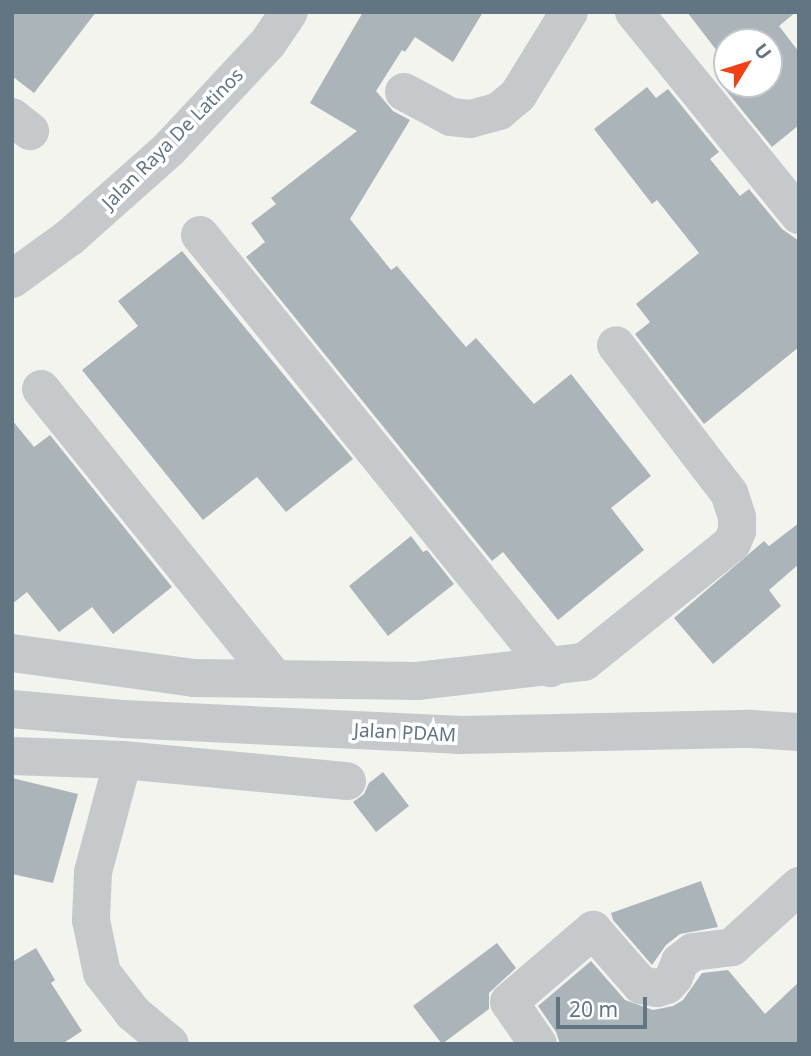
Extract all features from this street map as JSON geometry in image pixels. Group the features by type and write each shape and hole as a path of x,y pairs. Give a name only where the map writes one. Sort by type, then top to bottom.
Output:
{"street":[{"name":"Jalan Raya De Latinos","path":"12,279 70,237 169,149 268,43 289,12"},
{"path":"404,92 452,117 470,119 499,111 519,95 569,12"},
{"path":"634,12 799,215"},
{"path":"200,236 550,668"},
{"path":"12,653 194,678 417,681 550,668 584,662 732,543 737,531 737,517 729,493 616,345"},
{"path":"41,388 275,679"},
{"name":"Jalan PDAM","path":"12,709 123,719 458,736 751,729 799,732"},
{"path":"12,756 123,760 347,781"},
{"path":"123,760 93,872 92,920 102,973 133,1013 170,1044"},
{"path":"538,1044 509,1002 593,930 641,985 657,988 667,985 674,977 680,962 693,952 732,947 799,886"}],"building":[{"path":"12,12 96,12 34,93 12,76"},
{"path":"363,12 483,12 453,62 415,37 405,52 402,50 376,91 393,111 410,120 350,219 391,270 397,266 466,347 476,338 534,404 571,374 651,476 611,508 644,550 558,620 503,552 492,561 246,257 265,242 251,223 276,204 271,198 357,131 310,103"},
{"path":"687,12 796,12 779,26 781,28 713,28 713,46"},
{"path":"783,31 799,52 799,125 772,147 732,98 783,98"},
{"path":"647,87 656,98 668,89 719,152 710,159 740,196 749,189 782,229 799,241 799,347 704,424 635,334 650,322 636,304 699,253 657,200 652,204 594,129"},
{"path":"182,251 353,459 286,512 257,477 203,520 82,370 138,326 118,301"},
{"path":"12,420 34,447 50,435 172,587 113,634 92,607 59,632 27,592 12,604"},
{"path":"799,523 799,564 769,590 781,606 713,664 674,618 764,541 769,546"},
{"path":"411,536 423,552 427,550 454,584 388,636 349,586"},
{"path":"383,772 409,806 376,832 353,802 364,794 369,783"},
{"path":"12,778 78,794 53,883 12,874"},
{"path":"701,881 718,927 680,934 666,945 652,965 613,920 611,913"},
{"path":"497,943 516,968 489,993 489,1009 442,1044 413,1006"},
{"path":"36,948 55,980 51,983 82,1031 62,1044 12,1044 12,962"},
{"path":"591,961 625,1000 653,1010 673,1006 683,1000 702,973 728,970 765,1014 799,982 799,1044 560,1044 556,1032 538,1006"}]}
